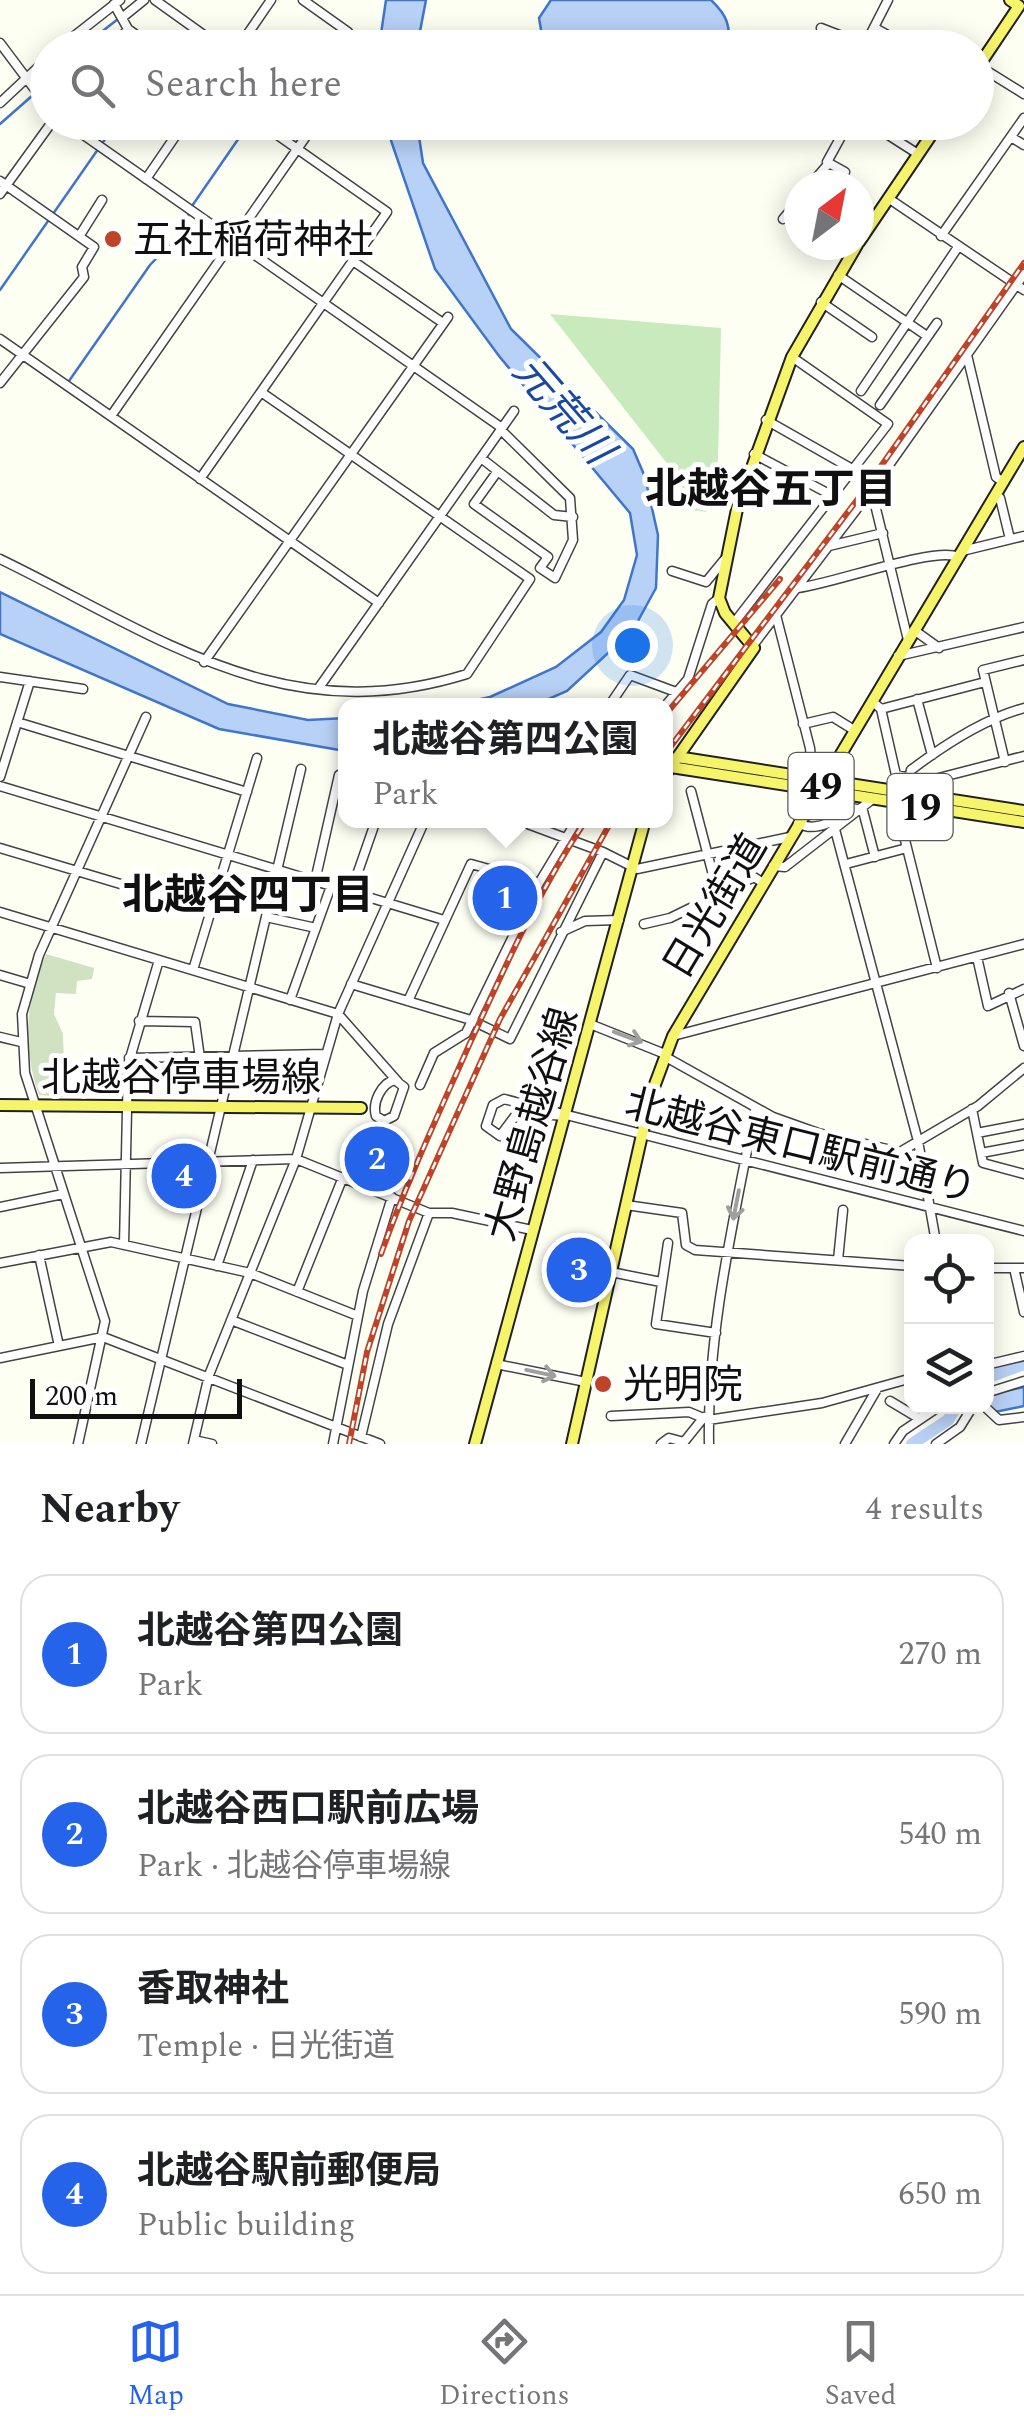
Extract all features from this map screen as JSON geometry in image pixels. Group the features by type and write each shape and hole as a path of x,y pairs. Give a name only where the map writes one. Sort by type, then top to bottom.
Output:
{"main road":[{"path":"994,41 1017,2"},
{"path":"874,219 928,140"},
{"path":"673,763 754,644 716,601 724,560 766,420 792,357 848,260"},
{"name":"日光街道","path":"572,1444 664,1055 817,792 818,780 876,705 898,656 1024,447"},
{"name":"19","path":"673,766 818,780 1024,811"},
{"name":"19","path":"673,766 1024,822"},
{"name":"大野島越谷線","path":"475,1444 644,828"},
{"name":"北越谷停車場線","path":"0,1104 361,1108"}],"street":[{"path":"123,17 144,0"},
{"path":"154,0 196,30"},
{"path":"250,30 271,0"},
{"path":"303,0 345,30"},
{"path":"878,30 875,28 888,0"},
{"path":"82,30 117,2 128,29"},
{"path":"820,28 828,30"},
{"path":"0,43 30,87"},
{"path":"0,102 30,75"},
{"path":"994,77 1024,94"},
{"path":"942,236 1024,118"},
{"path":"1011,137 1024,146"},
{"path":"0,194 3,183 38,140"},
{"path":"90,140 502,429 567,492 573,540 555,578 540,568 548,556 474,504 497,472"},
{"path":"146,179 173,140"},
{"path":"200,479 387,212 284,140"},
{"path":"111,416 304,140"},
{"path":"823,170 840,140"},
{"path":"896,140 918,154"},
{"path":"829,163 841,170"},
{"path":"0,383 84,277 82,267 94,247 3,183"},
{"path":"888,198 1020,288"},
{"path":"80,235 102,200"},
{"path":"937,322 882,402 862,389 958,248"},
{"path":"204,662 445,320 353,260"},
{"path":"754,644 1020,288 1024,274"},
{"path":"838,275 927,336"},
{"path":"821,302 872,337"},
{"path":"0,340 379,603"},
{"path":"966,356 996,477 1003,482"},
{"path":"734,623 888,424 792,357"},
{"path":"0,560 204,662 252,679 318,689 383,690 468,674 530,580 261,392"},
{"path":"318,689 514,411"},
{"path":"766,420 854,470 872,489 911,635 940,648"},
{"path":"754,454 832,496"},
{"path":"481,458 554,515 573,517"},
{"path":"996,495 1010,539"},
{"path":"826,547 883,533"},
{"path":"798,588 960,554 1024,536"},
{"path":"706,582 724,560"},
{"path":"671,698 688,679 716,601 706,582 672,571"},
{"path":"776,615 818,780"},
{"path":"898,656 1024,627"},
{"path":"1005,762 983,670 1024,660"},
{"path":"614,698 630,675 676,692"},
{"path":"0,677 82,689"},
{"path":"0,778 30,680"},
{"path":"985,682 876,705 896,776 927,782 1024,756"},
{"path":"917,699 932,755"},
{"path":"906,793 907,778 932,755 1024,708"},
{"path":"803,724 833,716 854,730"},
{"path":"78,1444 104,1321 35,1106 21,1042 28,983 146,717"},
{"path":"17,722 247,792"},
{"path":"0,734 12,738"},
{"path":"193,970 257,758"},
{"path":"332,766 338,769"},
{"path":"141,1444 301,769"},
{"path":"0,786 444,920"},
{"path":"691,791 718,894"},
{"path":"315,881 338,795"},
{"path":"773,866 785,867 834,824 874,798"},
{"path":"896,804 937,968"},
{"path":"861,808 875,857"},
{"path":"798,823 810,828 834,824"},
{"path":"834,824 918,1141 935,1234"},
{"path":"351,892 373,828"},
{"path":"212,1444 194,1442 209,1375 296,1159 338,1014 421,828"},
{"path":"542,828 603,852 631,869 790,837"},
{"path":"420,1085 434,1053 466,1034 539,884 572,828"},
{"path":"0,848 211,912"},
{"path":"846,864 907,848"},
{"path":"351,984 470,1020 510,1039 603,852"},
{"path":"408,1001 471,864 539,884"},
{"path":"644,924 670,918 754,878 763,883"},
{"path":"290,1000 331,886"},
{"path":"0,912 338,1014 386,1064 389,1074 405,1092 388,1121 361,1108"},
{"path":"266,917 316,928"},
{"path":"560,932 585,921 619,920"},
{"path":"673,1036 1024,944"},
{"path":"977,957 988,1006 1024,989"},
{"path":"124,1244 130,1058 159,960"},
{"path":"0,975 28,983"},
{"path":"1009,994 1024,1046"},
{"path":"139,1022 194,1022 200,1058"},
{"path":"590,1024 664,1055 755,1110 818,1133 900,1152 972,1109 1024,1068"},
{"path":"0,1037 21,1042"},
{"path":"130,1058 325,1054"},
{"path":"376,1116 377,1101 389,1074"},
{"path":"385,1084 398,1082"},
{"path":"500,1099 564,1116 518,1112 500,1136 486,1126 493,1105 500,1099"},
{"path":"361,1108 377,1101"},
{"path":"972,1109 983,1163 1024,1174"},
{"path":"709,1444 706,1418 726,1254 755,1110"},
{"name":"北越谷東口駅前通り","path":"564,1116 1024,1232"},
{"path":"977,1133 1024,1124"},
{"path":"981,1153 1024,1145"},
{"path":"0,1168 53,1163 296,1159 429,1213 452,1212 532,1230"},
{"path":"217,1266 252,1160"},
{"path":"297,1292 343,1178"},
{"path":"0,1207 63,1194"},
{"path":"333,1444 358,1316 392,1197"},
{"path":"626,1205 682,1213 686,1245 726,1254 904,1265"},
{"path":"838,1260 843,1210"},
{"path":"361,1439 380,1350 429,1213"},
{"path":"668,1243 656,1324 661,1328 716,1333"},
{"path":"0,1263 81,1246 124,1244 250,1273 358,1316"},
{"path":"39,1255 59,1346"},
{"path":"1019,1268 1024,1312"},
{"path":"611,1272 662,1282"},
{"path":"231,1320 348,1365"},
{"path":"0,1357 103,1337 380,1444"},
{"path":"994,1363 1024,1356"},
{"path":"496,1364 586,1382"},
{"path":"611,1416 644,1418 689,1412 706,1418 793,1409 904,1381"},
{"path":"994,1390 1024,1381"},
{"path":"845,1444 877,1389"},
{"path":"890,1401 920,1419"},
{"path":"894,1444 928,1414"},
{"path":"936,1444 960,1427 968,1414"},
{"path":"993,1414 999,1420 1024,1417"},
{"path":"662,1444 670,1438 684,1443 706,1418"}],"green space":[{"path":"286,140 302,140 297,148"},
{"path":"550,314 721,328 718,460 706,512 686,509 680,480"},
{"path":"496,875 532,886 515,922 479,910"},
{"path":"46,954 94,968 92,979 77,981 76,994 56,993 54,1014 63,1034 65,1097 39,1095 30,1059 30,1006"}],"water":[{"path":"386,0 426,0 420,30 382,30"},
{"path":"551,0 711,0 727,21 728,30 541,30 539,18"},
{"name":"元荒川","path":"391,140 420,140 423,163 511,329 633,449 645,477 658,535 656,588 633,630 567,691 551,698 486,698 556,667 601,632 624,600 637,555 630,513 499,356 435,269"},
{"path":"0,592 228,704 308,720 338,718 338,750 219,729 0,634"},
{"path":"1024,1387 1024,1406 995,1412 994,1393"}],"waterway":[{"path":"104,30 118,19"},
{"path":"0,124 30,98"},
{"path":"0,290 104,140"},
{"path":"69,381 150,265 182,231 192,206 238,140"},
{"path":"994,1375 1024,1364"},
{"path":"912,1444 952,1414"}],"railway":[{"path":"673,743 860,496 1024,263"},
{"path":"673,706 780,579"},
{"path":"381,1254 470,1043 538,901 581,828"},
{"path":"349,1444 367,1352 409,1221 500,1019 607,828"}],"place":[{"name":"五社稲荷神社","path":"113,239"},
{"name":"北越谷第四公園","path":"505,898"},
{"name":"北越谷西口駅前広場","path":"377,1159"},
{"name":"北越谷駅前郵便局","path":"184,1176"},
{"name":"香取神社","path":"579,1270"},
{"name":"光明院","path":"603,1384"}],"district":[{"name":"北越谷五丁目","path":"771,488"},
{"name":"北越谷四丁目","path":"248,894"}]}
